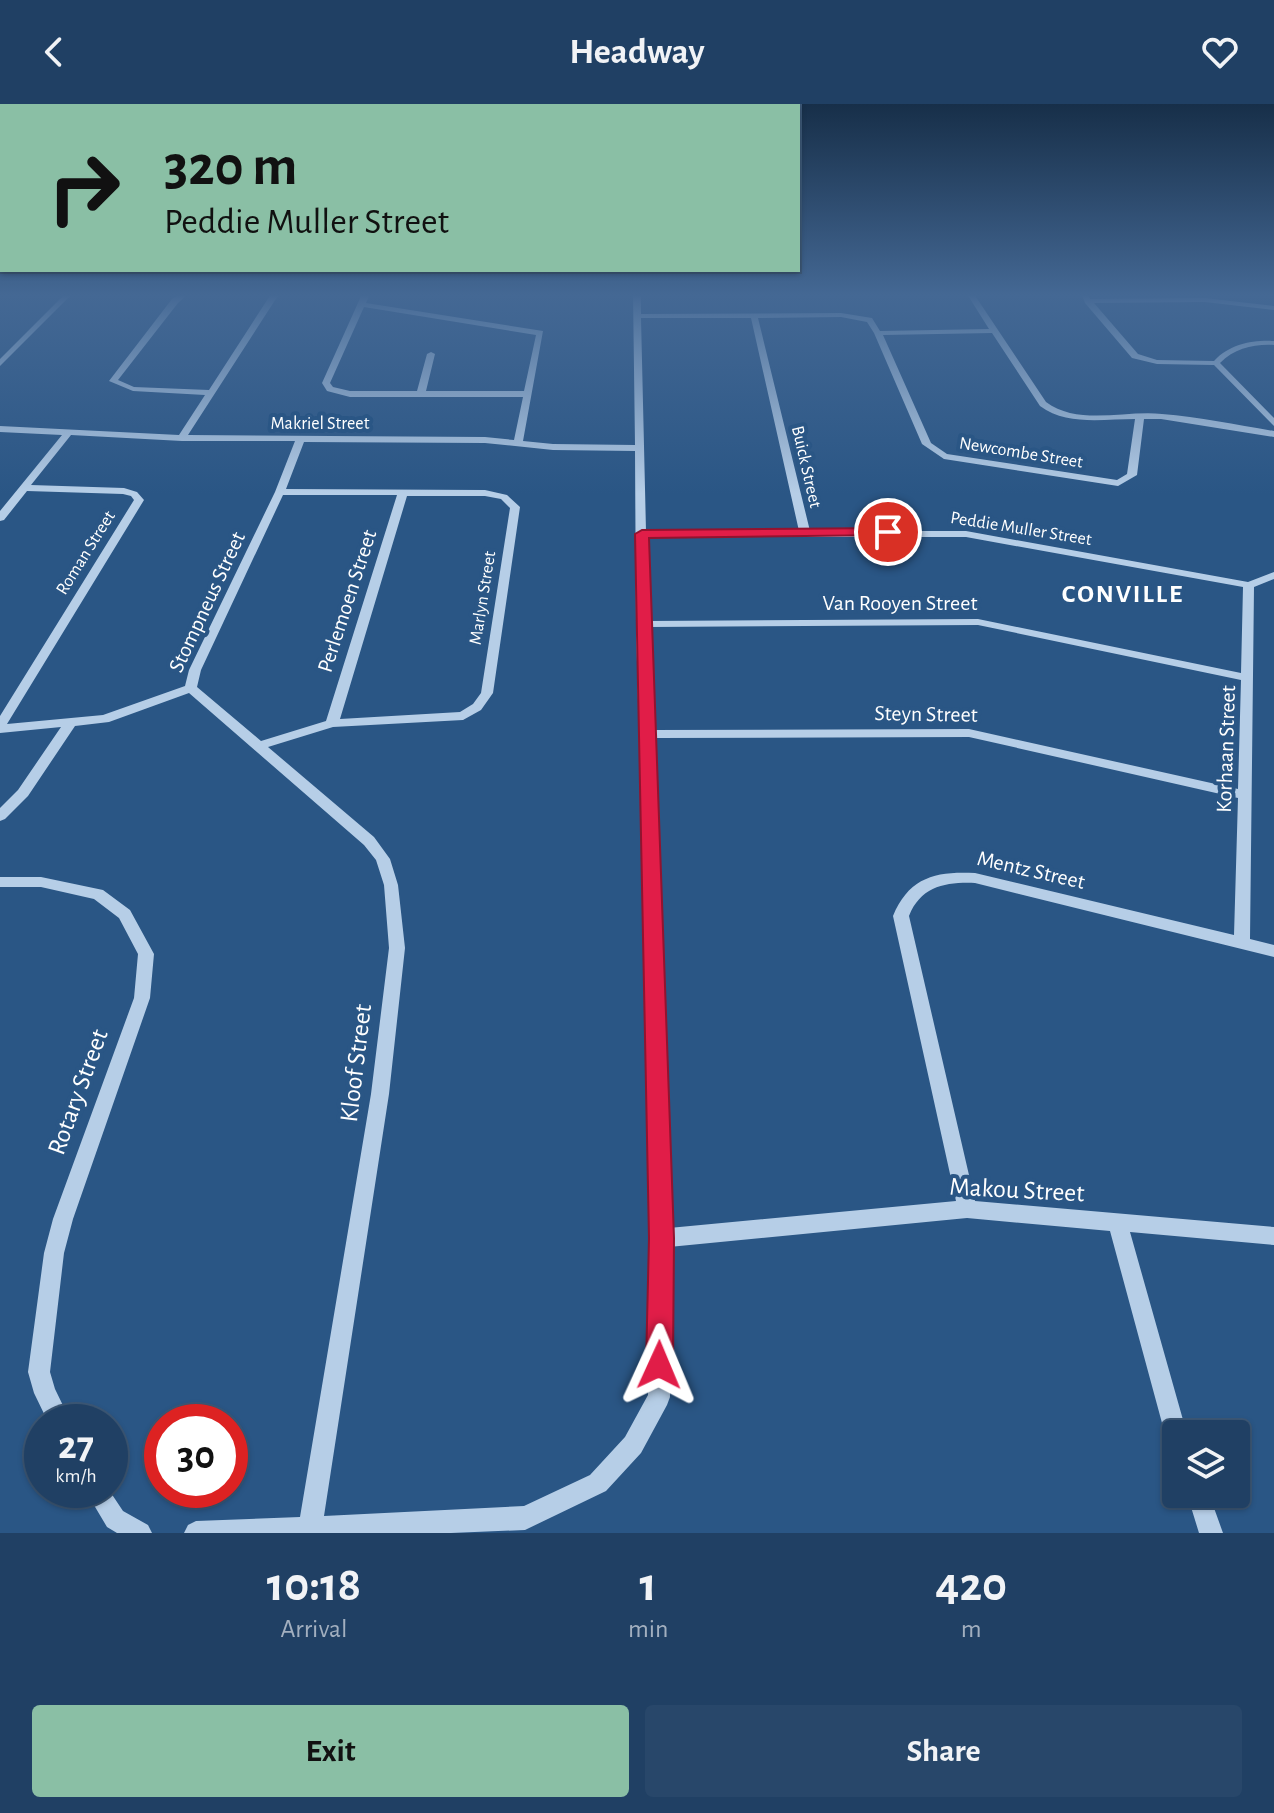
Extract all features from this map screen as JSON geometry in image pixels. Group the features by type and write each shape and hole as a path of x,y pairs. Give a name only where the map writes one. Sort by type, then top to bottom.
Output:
{"street":[{"path":"129,361 113,381 133,389 210,393"},
{"path":"182,438 231,361"},
{"path":"338,361 327,387 350,394 529,394"},
{"path":"421,394 429,361"},
{"path":"518,444 535,361"},
{"path":"196,1533 525,1518 598,1483 633,1445 659,1397 661,1238 648,734 642,624 638,361"},
{"name":"Buick Street","path":"765,361 805,533"},
{"name":"Newcombe Street","path":"890,361 927,444 944,456 1118,483 1132,475 1140,416"},
{"path":"1014,361 1043,404 1054,412 1072,417 1140,416 1274,434"},
{"path":"1152,361 1216,363 1274,423"},
{"name":"Makriel Street","path":"0,429 182,438 639,448"},
{"path":"0,518 68,433"},
{"name":"Stompneus Street","path":"0,728 69,725 105,719 191,688 195,670 280,492 300,440"},
{"name":"Roman Street","path":"0,728 139,500 134,494 124,491 24,488"},
{"name":"Marlyn Street","path":"259,746 332,723 463,716 477,707 487,693 515,507 504,497 485,493 280,492"},
{"name":"Perlemoen Street","path":"332,723 403,492"},
{"name":"Peddie Muller Street","path":"642,534 966,534 1249,585"},
{"path":"1249,585 1274,575"},
{"name":"Korhaan Street","path":"1242,942 1249,585"},
{"name":"Van Rooyen Street","path":"642,624 978,622 1248,678"},
{"name":"Kloof Street","path":"191,688 369,841 383,859 391,885 397,948 380,1094 310,1528"},
{"path":"0,816 23,793 69,725"},
{"name":"Steyn Street","path":"648,734 985,735 1244,795"},
{"name":"Mentz Street","path":"967,1209 901,916 908,898 918,888 945,878 975,878 1274,951"},
{"name":"Rotary Street","path":"0,882 41,882 98,894 125,914 146,954 142,998 63,1219 54,1253 39,1372 51,1404"},
{"name":"Makou Street","path":"661,1238 967,1209 1274,1236"},
{"path":"1117,1221 1172,1420"},
{"path":"108,1508 115,1519 140,1533"},
{"path":"1203,1508 1211,1533"}],"district":[{"name":"CONVILLE","path":"1123,594"}],"route":[{"path":"659,1365 661,1238 648,734 642,624 642,534 888,532"}]}
